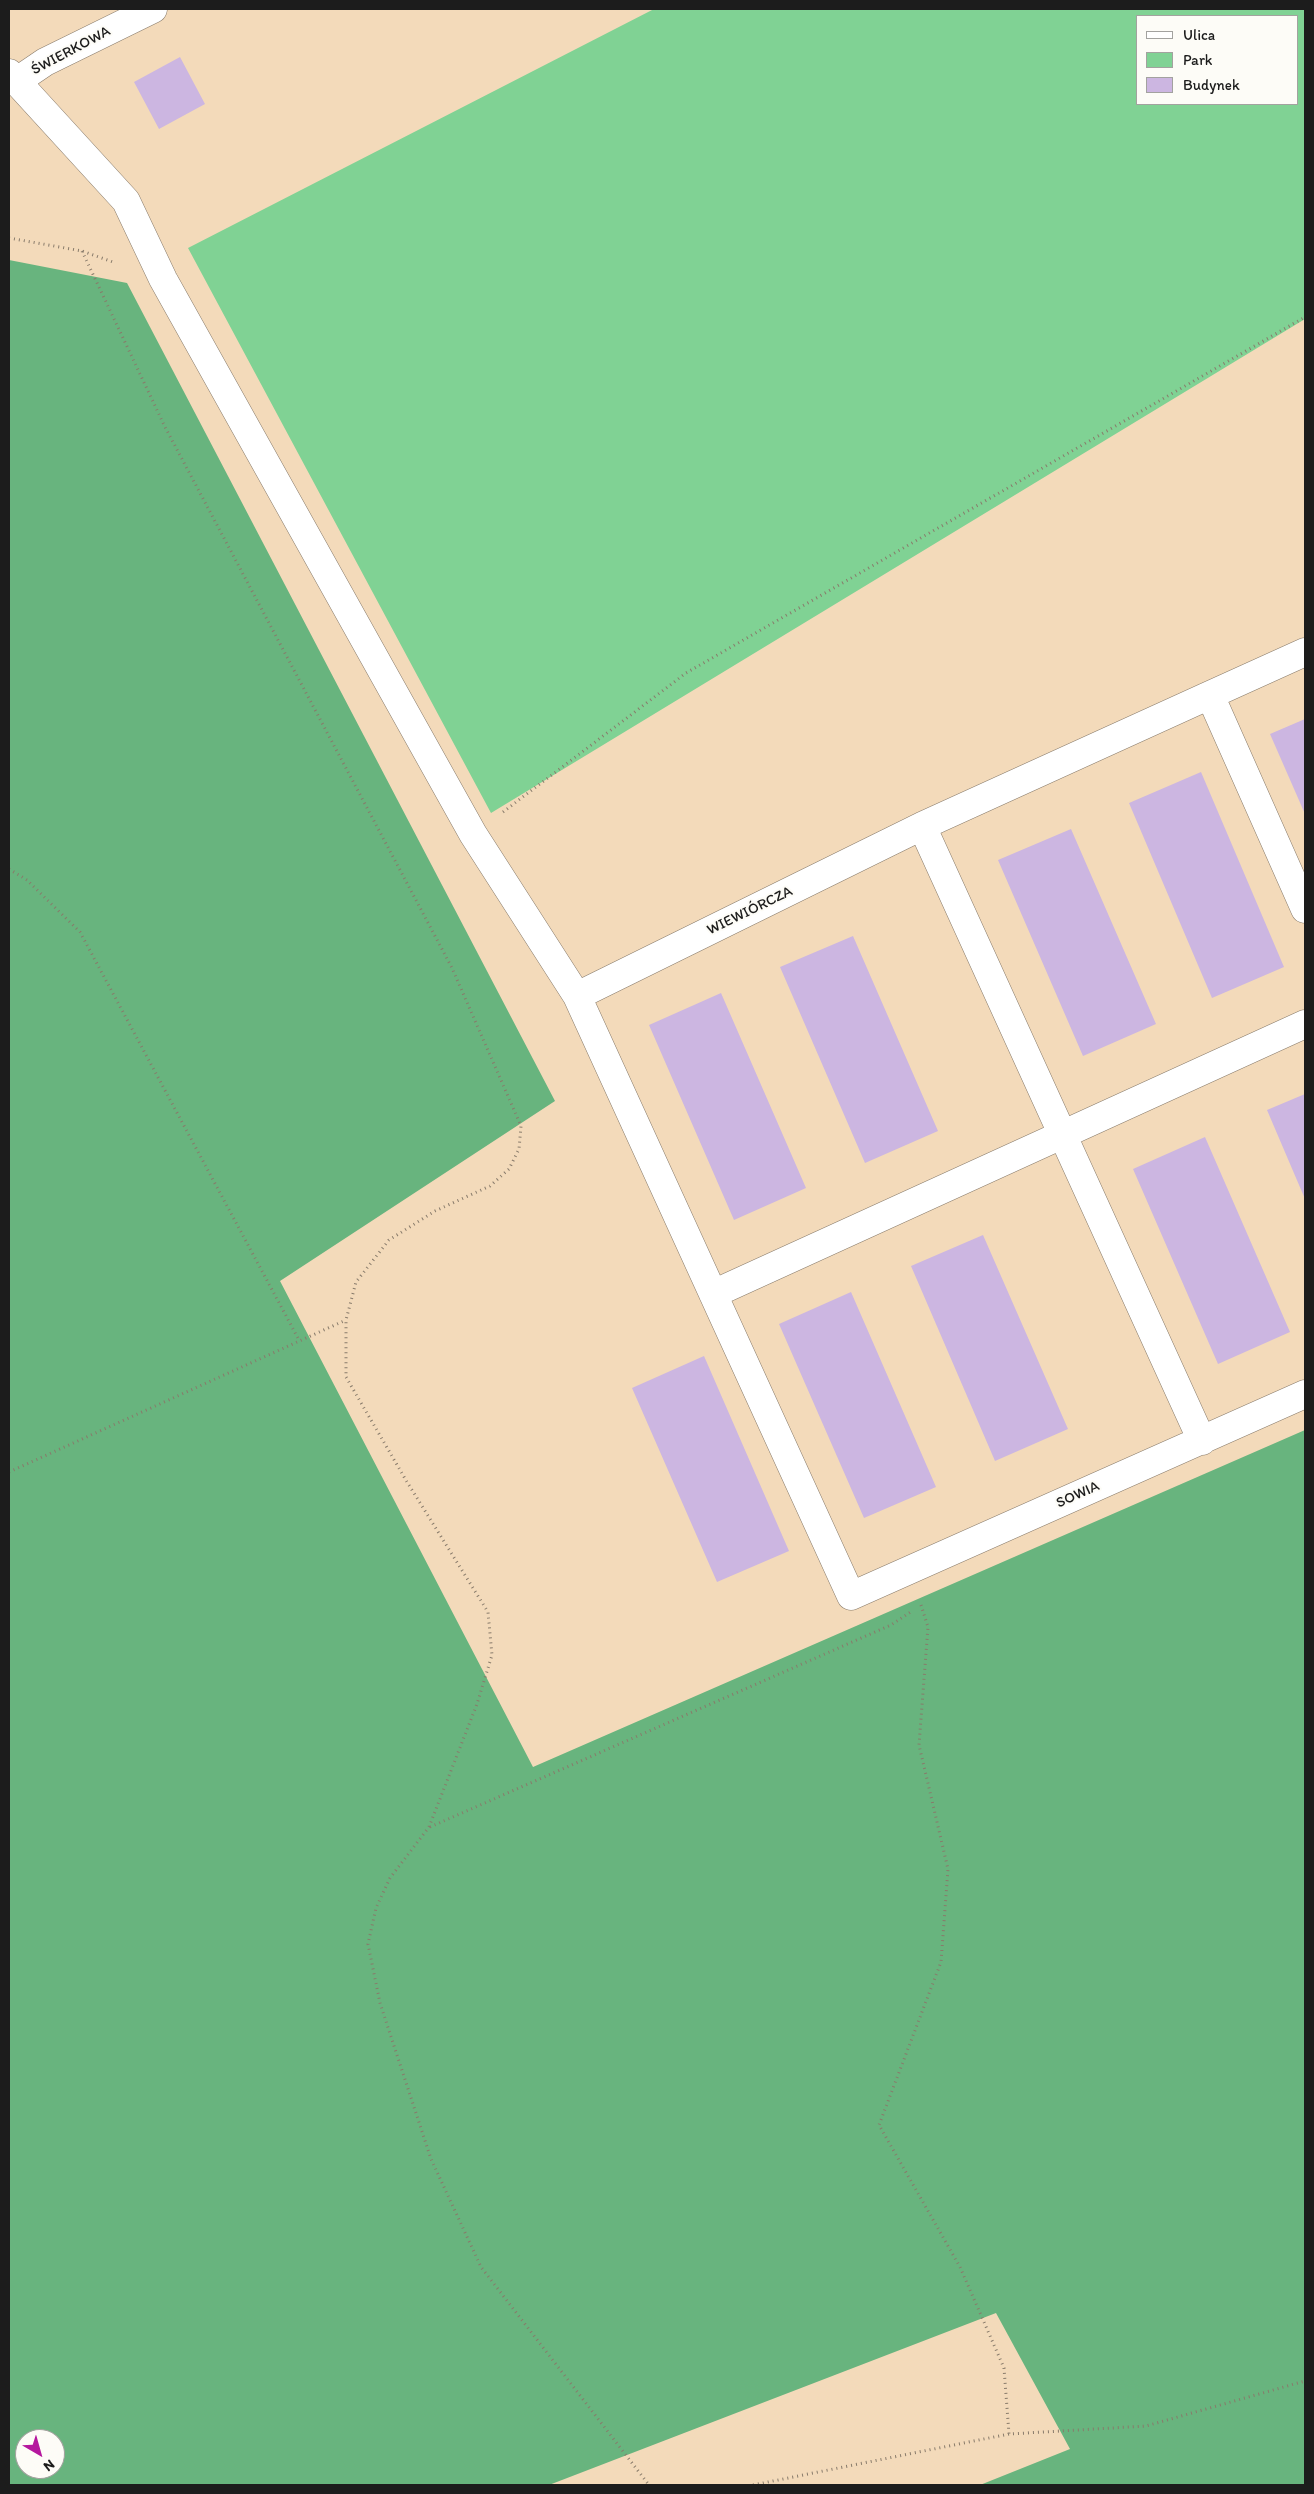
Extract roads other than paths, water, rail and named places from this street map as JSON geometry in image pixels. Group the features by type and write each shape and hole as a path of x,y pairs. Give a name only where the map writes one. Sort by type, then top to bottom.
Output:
{"street":[{"name":"ŚWIERKOWA","path":"13,77 153,9"},
{"path":"13,77 126,201 163,279 474,834 577,996 713,1294 1305,1024"},
{"name":"WIEWIÓRCZA","path":"577,996 922,826 1305,652"},
{"path":"1210,694 1305,910"},
{"path":"922,826 1202,1441"},
{"name":"SOWIA","path":"713,1294 851,1596 1305,1394"}]}
